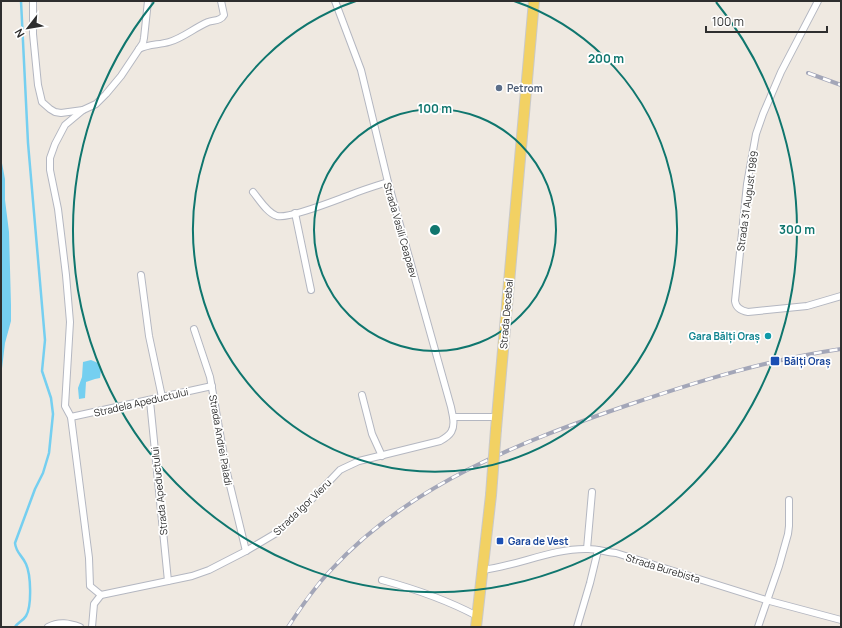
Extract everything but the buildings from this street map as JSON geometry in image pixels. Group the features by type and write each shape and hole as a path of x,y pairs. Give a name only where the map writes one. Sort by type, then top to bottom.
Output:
{"main road":[{"name":"Strada Decebal","path":"476,627 491,495 534,1"}],"street":[{"path":"33,1 33,34 38,84 42,102 50,110 55,112 61,113 83,110"},
{"path":"92,627 94,604 101,595 90,586 89,558 71,417 65,406 70,322 58,209 50,170 50,158 55,144 65,125 83,110 96,104 121,76 137,49 143,43 148,1"},
{"path":"137,49 176,40 204,24 221,19 224,15 221,1"},
{"name":"Strada Vasili Ceapaev","path":"335,1 361,70 388,182 453,417"},
{"name":"Strada 31 August 1989","path":"818,1 781,72 756,134 747,184 735,302 737,307 748,312 807,306 841,296"},
{"path":"254,192 273,214 280,216 312,209 388,182"},
{"path":"295,213 311,290"},
{"path":"142,276 149,336 162,397"},
{"name":"Strada Andrei Paladi","path":"194,329 212,386 227,474 246,551"},
{"name":"Stradela Apeductului","path":"71,417 150,401 212,386"},
{"path":"362,395 372,434 382,456"},
{"name":"Strada Apeductului","path":"150,401 168,581"},
{"path":"453,417 497,416"},
{"name":"Strada Igor Vieru","path":"101,595 192,576 209,570 246,551 278,532 340,470 359,461 434,443 445,438 452,432 453,417"},
{"path":"587,549 592,492"},
{"path":"758,627 766,600 779,566 788,534 789,500"},
{"name":"Strada Burebista","path":"482,570 495,569 557,553 587,549 598,550 644,561 766,600 841,620"},
{"path":"577,627 598,550"},
{"path":"382,580 432,596 462,608 477,616"},
{"path":"48,627 71,623 80,627"}],"water":[{"path":"1,158 5,179 5,200 9,232 11,321 5,343 1,377"},
{"path":"91,360 98,363 101,370 100,378 86,382 85,398 79,399 78,388 82,377 83,362"}],"waterway":[{"path":"15,627 26,616 29,605 30,590 28,569 15,543 35,489 43,473 49,453 53,414 51,398 42,371 45,340 28,143 21,1"}],"railway":[{"path":"808,73 841,85"},
{"path":"288,627 319,584 361,540 395,513 431,490 470,469 509,450 550,433 657,395 761,365 841,349"}],"place":[{"name":"Petrom","path":"499,88"},
{"name":"Gara Bălți Oraș","path":"768,336"},
{"name":"Bălți Oraș","path":"775,361"},
{"name":"Gara de Vest","path":"500,541"}]}
